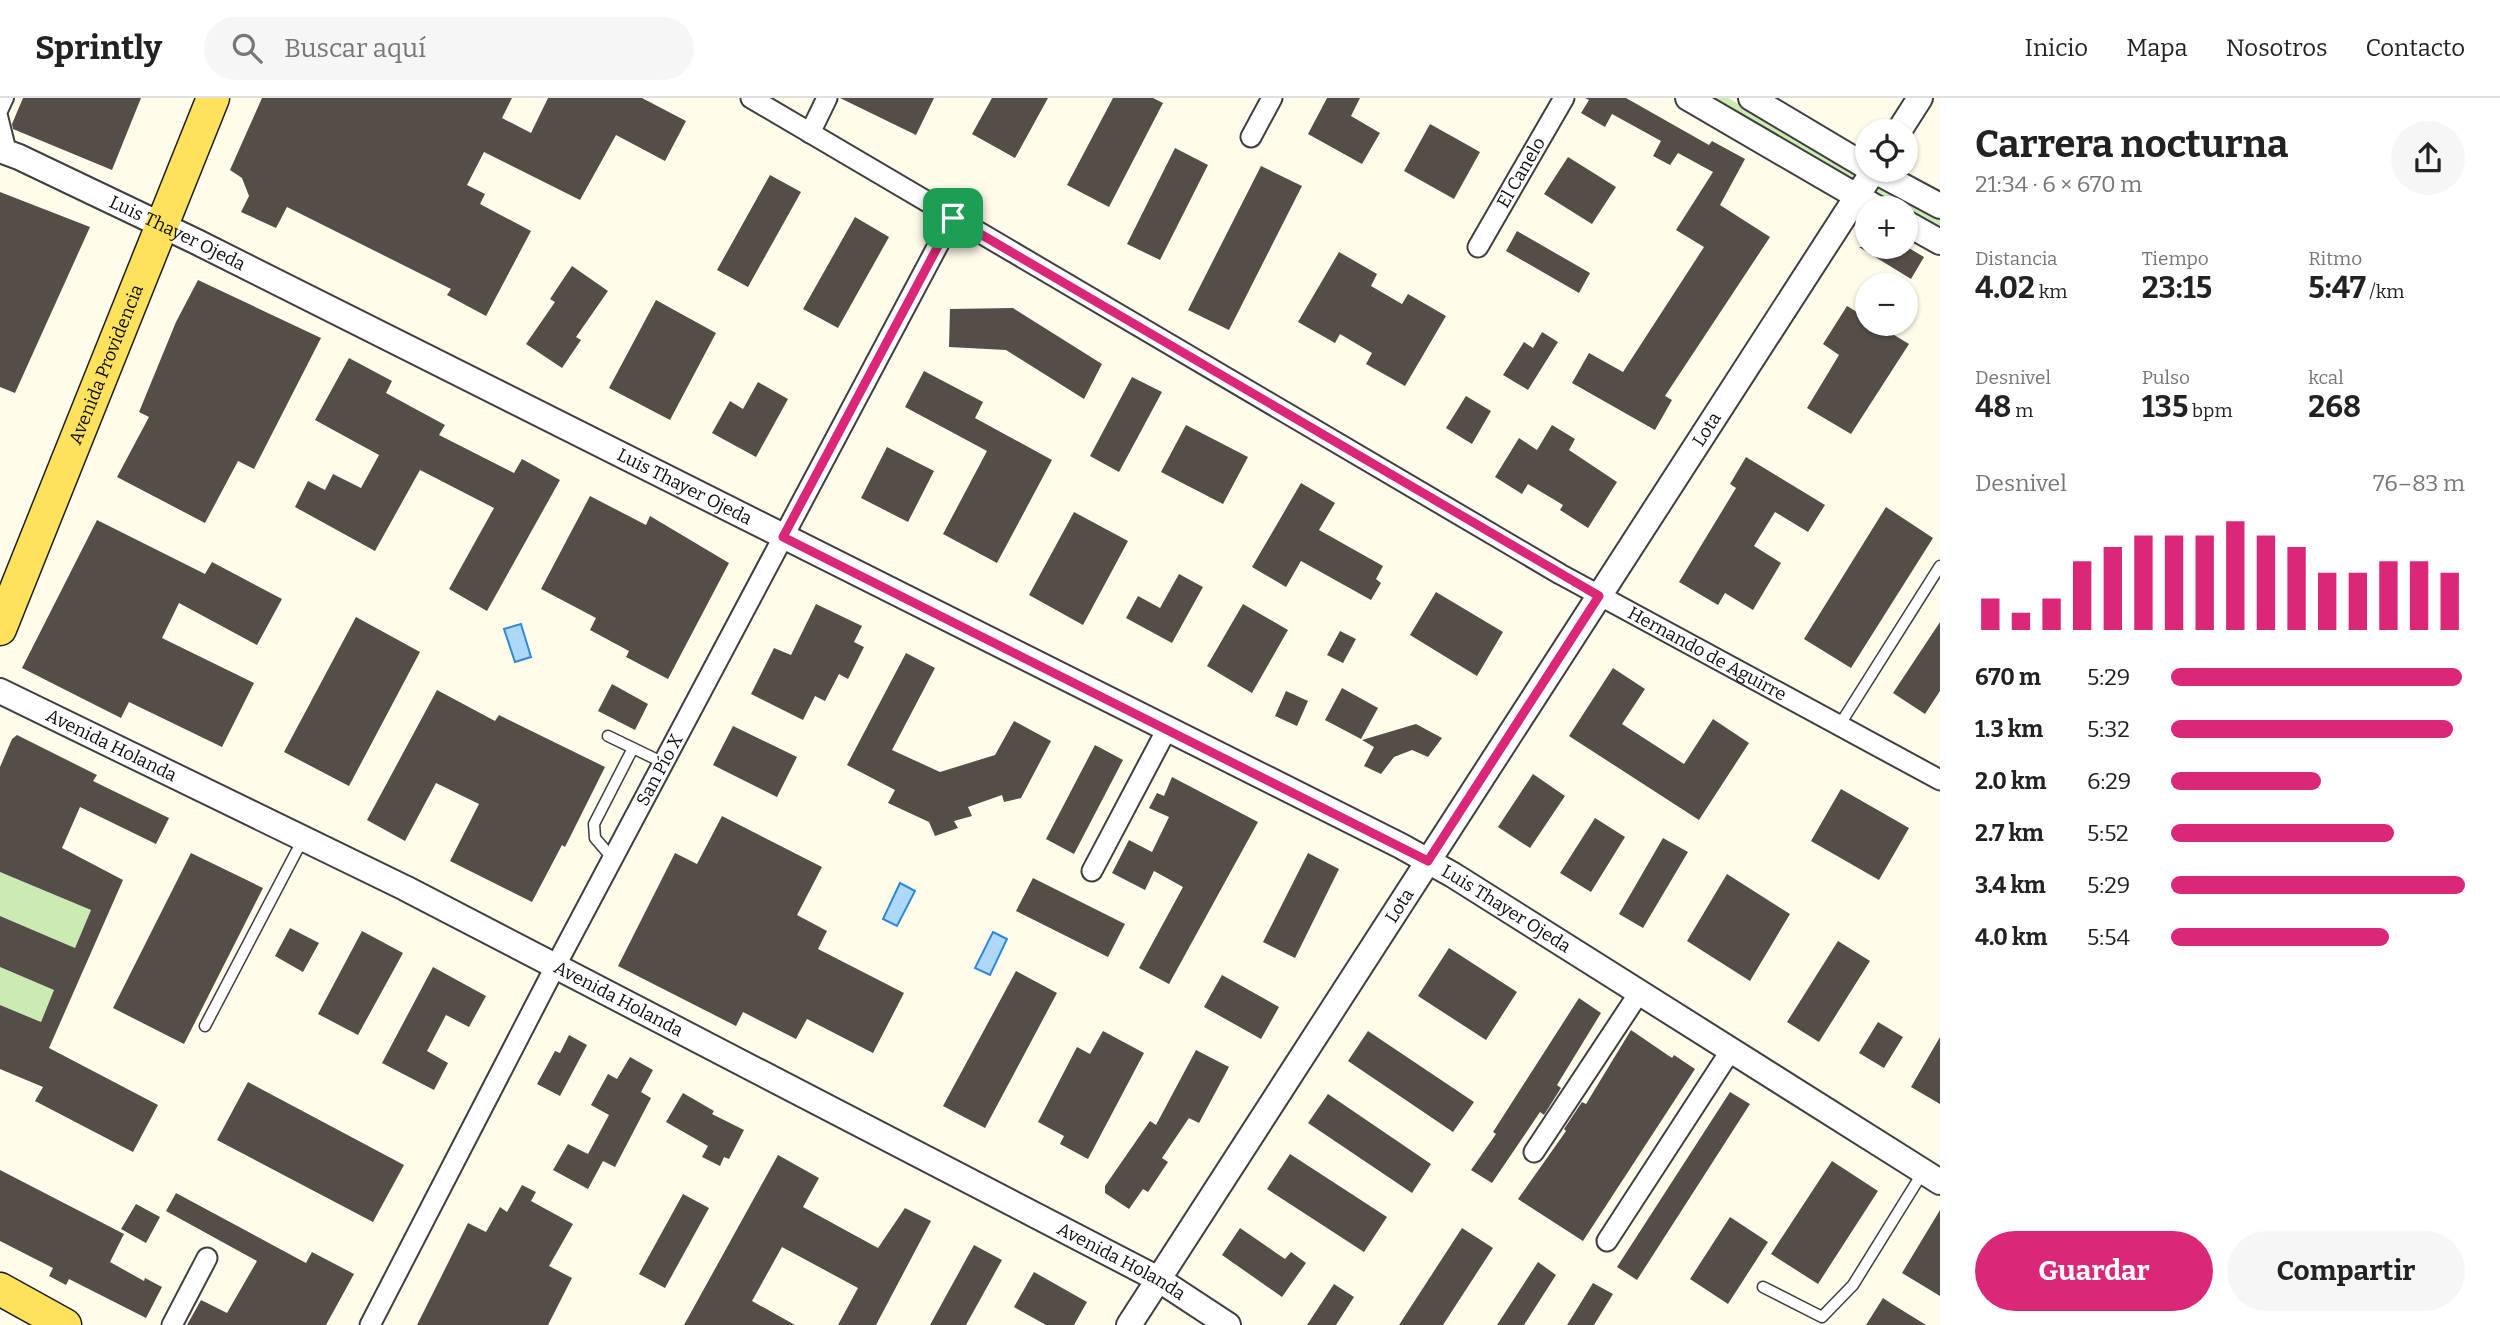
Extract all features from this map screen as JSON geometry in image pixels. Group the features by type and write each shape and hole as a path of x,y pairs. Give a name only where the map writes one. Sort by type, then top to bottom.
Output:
{"main road":[{"name":"Avenida Providencia","path":"0,629 164,226 213,98"},
{"path":"0,1289 65,1325"}],"street":[{"path":"5,151 0,113 6,98"},
{"name":"Hernando de Aguirre","path":"751,98 1599,596 1940,780"},
{"path":"810,134 827,98"},
{"path":"1251,137 1272,98"},
{"name":"El Canelo","path":"1478,247 1564,98"},
{"path":"1688,98 1855,196"},
{"path":"1751,98 1855,160"},
{"path":"1907,119 1920,98"},
{"name":"Luis Thayer Ojeda","path":"5,151 164,226 1428,861 1931,1177"},
{"path":"1895,182 1940,206"},
{"name":"San Pío X","path":"370,1325 555,967 953,218"},
{"name":"Lota","path":"1129,1325 1599,596 1855,221"},
{"path":"1918,230 1940,242"},
{"name":"Avenida Holanda","path":"0,691 303,839 555,967 1158,1279 1228,1325"},
{"path":"1092,871 1167,729"},
{"path":"1534,1152 1639,993"},
{"path":"1607,1241 1731,1050"},
{"path":"172,1325 207,1258"}],"lane":[{"path":"1839,726 1940,566"},
{"path":"608,736 632,750 664,763"},
{"path":"613,859 595,838 594,824 632,750"},
{"path":"205,1026 303,839"},
{"path":"1763,1287 1822,1317 1853,1285 1931,1177"}],"green space":[{"path":"1706,98 1728,98 1855,170 1855,182 1875,182 1900,196 1880,196"},
{"path":"1918,206 1940,219 1940,230 1918,218"},
{"path":"0,872 91,910 75,948 0,916"},
{"path":"0,967 54,990 41,1022 0,1005"}],"water":[{"path":"521,624 531,657 515,662 504,629"},
{"path":"900,883 915,891 897,926 883,919"},
{"path":"993,932 1007,939 990,975 975,968"}],"building":[{"path":"23,98 141,98 112,170 13,129 12,124"},
{"path":"262,98 512,98 502,118 531,133 548,98 642,98 686,121 665,161 616,135 580,200 484,152 467,185 485,194 480,204 531,231 486,316 447,295 451,289 287,207 276,228 241,212 249,196 242,178 230,170"},
{"path":"840,98 934,98 916,135"},
{"path":"992,98 1048,98 1015,158 972,134"},
{"path":"1113,98 1153,98 1163,103 1109,207 1067,185"},
{"path":"1327,98 1360,98 1351,116 1380,133 1362,164 1308,134"},
{"path":"1585,98 1626,98 1709,145 1712,141 1745,159 1720,205 1770,237 1665,396 1672,400 1655,430 1572,383 1589,353 1623,372 1704,247 1676,230 1713,172 1678,153 1670,165 1653,156 1661,141 1612,114 1605,127 1581,113 1589,100"},
{"path":"1430,124 1480,152 1454,199 1404,171"},
{"path":"1175,148 1208,165 1160,260 1127,244"},
{"path":"1568,157 1616,187 1592,224 1544,194"},
{"path":"1261,166 1302,186 1229,330 1188,310"},
{"path":"770,175 801,192 748,287 717,270"},
{"path":"0,192 90,227 15,393 0,387"},
{"path":"855,217 889,237 838,328 803,309"},
{"path":"1517,231 1590,273 1579,293 1506,251"},
{"path":"1339,252 1377,274 1371,286 1402,304 1408,294 1446,316 1405,386 1366,364 1372,353 1340,334 1335,343 1298,322"},
{"path":"1918,253 1924,257 1915,273 1901,273 1878,259 1918,259"},
{"path":"572,266 608,291 576,337 581,340 562,368 526,344 555,302 550,299"},
{"path":"198,280 321,338 254,469 238,461 205,523 117,477 149,417 139,412 176,322"},
{"path":"656,300 716,333 670,420 609,388"},
{"path":"1847,306 1855,311 1855,336 1896,336 1909,344 1851,434 1807,408 1839,355 1823,344"},
{"path":"1013,308 1102,364 1084,399 1006,350 949,347 950,309"},
{"path":"1542,332 1558,342 1528,390 1503,375 1524,342 1533,348"},
{"path":"349,358 392,381 386,393 445,425 439,435 514,473 522,459 560,480 487,611 449,589 494,508 420,470 375,551 295,507 308,481 325,490 333,474 361,488 379,455 315,420"},
{"path":"924,371 983,402 975,418 1052,460 997,563 943,534 987,451 905,407"},
{"path":"1132,377 1162,392 1119,472 1090,456"},
{"path":"758,382 788,399 756,457 712,433 730,401 743,409"},
{"path":"1466,396 1491,411 1472,444 1446,428"},
{"path":"1186,425 1248,457 1223,504 1161,472"},
{"path":"1552,425 1575,439 1569,450 1617,482 1588,528 1560,510 1563,505 1528,484 1522,494 1495,477 1519,438 1537,450"},
{"path":"887,447 934,471 908,522 861,498"},
{"path":"1746,457 1825,505 1808,532 1775,512 1754,546 1781,563 1753,610 1725,593 1718,605 1679,582 1736,488 1730,484"},
{"path":"1301,483 1335,503 1319,530 1383,566 1376,579 1381,583 1371,600 1301,561 1286,587 1252,567"},
{"path":"590,496 646,525 650,516 729,563 668,679 626,657 629,651 590,630 596,618 541,589"},
{"path":"1886,507 1933,538 1851,668 1804,639"},
{"path":"1074,512 1128,541 1083,625 1029,595"},
{"path":"97,520 205,574 212,562 282,599 257,645 179,603 162,638 254,683 222,747 129,702 121,718 22,668"},
{"path":"1179,574 1203,587 1172,643 1126,618 1138,596 1160,608"},
{"path":"1436,592 1503,632 1477,676 1410,635"},
{"path":"816,604 862,626 854,642 864,647 848,679 839,674 825,701 815,696 803,720 751,694 774,648 791,655"},
{"path":"1243,604 1288,630 1252,693 1207,666"},
{"path":"356,617 420,652 349,786 284,752"},
{"path":"1940,622 1940,691 1925,714 1893,693"},
{"path":"1340,631 1356,639 1343,663 1327,655"},
{"path":"906,653 935,668 892,750 940,772 995,755 1014,721 1051,741 1021,798 1004,802 1002,795 968,807 972,816 954,821 958,828 935,836 929,822 888,803 895,790 847,765"},
{"path":"1613,668 1645,689 1622,724 1684,764 1713,719 1749,743 1699,820 1569,736"},
{"path":"612,684 648,704 635,730 598,711"},
{"path":"1342,688 1378,708 1361,739 1325,720"},
{"path":"437,690 495,721 499,715 605,767 565,847 562,845 532,902 450,861 479,804 436,783 405,841 367,820"},
{"path":"1286,691 1308,701 1297,726 1275,716"},
{"path":"1416,724 1442,738 1428,757 1412,750 1394,757 1381,774 1364,766 1374,747 1362,740"},
{"path":"733,726 797,757 777,797 713,765"},
{"path":"17,735 97,775 93,781 169,818 156,844 80,807 62,848 123,880 49,1048 158,1105 133,1152 35,1101 43,1087 0,1069 0,1005 41,1022 54,990 0,967 0,916 75,948 91,910 0,872 0,767 12,739"},
{"path":"1095,745 1123,760 1074,854 1046,839"},
{"path":"1533,774 1565,796 1530,848 1498,827"},
{"path":"1172,777 1258,822 1169,984 1139,968 1183,887 1154,871 1145,890 1112,873 1129,840 1152,852 1169,817 1149,808 1157,793 1164,796"},
{"path":"1841,789 1909,828 1879,880 1811,841"},
{"path":"722,816 822,867 797,915 827,931 818,949 904,993 873,1053 807,1019 796,1039 743,1012 736,1026 618,966 675,853 697,864"},
{"path":"1595,818 1625,837 1591,892 1560,873"},
{"path":"1663,838 1688,852 1643,928 1619,914"},
{"path":"191,853 263,888 184,1044 113,1008"},
{"path":"1308,853 1339,869 1295,958 1263,942"},
{"path":"1727,874 1790,914 1750,981 1687,941"},
{"path":"1033,878 1125,924 1108,957 1016,911"},
{"path":"290,928 319,943 303,972 275,956"},
{"path":"362,931 403,953 358,1035 318,1014"},
{"path":"1838,941 1870,961 1819,1042 1787,1022"},
{"path":"1449,948 1517,992 1486,1040 1418,996"},
{"path":"433,967 486,996 469,1027 446,1015 427,1051 448,1063 434,1090 382,1063"},
{"path":"1016,971 1057,993 985,1128 943,1106"},
{"path":"1222,975 1279,1007 1261,1039 1204,1007"},
{"path":"1579,998 1601,1013 1557,1085 1561,1088 1544,1115 1540,1112 1492,1183 1471,1170"},
{"path":"1878,1022 1903,1037 1884,1068 1859,1053"},
{"path":"1631,1030 1672,1058 1674,1055 1695,1069 1583,1241 1518,1199 1566,1131 1564,1129 1582,1102 1586,1104"},
{"path":"1103,1031 1144,1053 1088,1159 1060,1144 1064,1136 1038,1122 1077,1047 1090,1054"},
{"path":"1368,1031 1474,1102 1453,1132 1348,1061"},
{"path":"569,1035 587,1045 560,1096 537,1084 555,1051 560,1053"},
{"path":"1940,1037 1940,1104 1911,1087"},
{"path":"1196,1050 1229,1067 1199,1123 1189,1118 1162,1158 1168,1162 1148,1192 1143,1189 1129,1209 1105,1193 1105,1186 1150,1121 1156,1125"},
{"path":"630,1057 653,1070 641,1092 651,1098 615,1167 603,1161 588,1189 553,1170 568,1144 588,1154 609,1115 591,1105 608,1074 617,1079"},
{"path":"248,1082 404,1165 373,1222 217,1140"},
{"path":"1730,1092 1750,1104 1637,1280 1617,1267"},
{"path":"683,1093 714,1111 712,1114 744,1130 729,1159 724,1157 720,1166 702,1157 708,1146 666,1122"},
{"path":"1328,1094 1431,1164 1412,1193 1308,1123"},
{"path":"1290,1154 1387,1217 1364,1252 1267,1189"},
{"path":"778,1155 819,1178 803,1207 878,1248 905,1208 931,1221 876,1325 838,1325 858,1288 782,1247 752,1301 795,1325 684,1325"},
{"path":"1832,1161 1878,1191 1818,1284 1771,1254"},
{"path":"0,1170 124,1234 110,1262 144,1281 145,1278 162,1287 146,1318 69,1279 66,1285 49,1276 53,1268 0,1241"},
{"path":"522,1185 536,1192 531,1201 573,1224 549,1266 572,1278 548,1325 417,1325 468,1223 486,1232 500,1207 507,1212"},
{"path":"176,1193 306,1263 312,1252 354,1274 326,1325 187,1325 201,1300 227,1313 257,1261 166,1211"},
{"path":"683,1194 709,1208 665,1288 639,1274"},
{"path":"136,1204 160,1217 146,1243 121,1229"},
{"path":"1940,1210 1940,1296 1902,1273"},
{"path":"1730,1217 1768,1242 1728,1304 1690,1279"},
{"path":"1240,1228 1285,1259 1291,1252 1306,1263 1282,1297 1222,1255"},
{"path":"1462,1228 1493,1248 1443,1325 1399,1325"},
{"path":"974,1245 1002,1260 966,1325 930,1325"},
{"path":"1538,1262 1556,1275 1524,1325 1497,1325"},
{"path":"1034,1272 1087,1302 1074,1325 1046,1325 1014,1307"},
{"path":"1593,1283 1613,1294 1594,1325 1567,1325"},
{"path":"1334,1284 1354,1297 1336,1325 1307,1325"},
{"path":"1883,1298 1892,1304 1926,1325 1866,1325"}],"route":[{"path":"953,218 1599,596 1428,861 783,537 953,218"}]}
